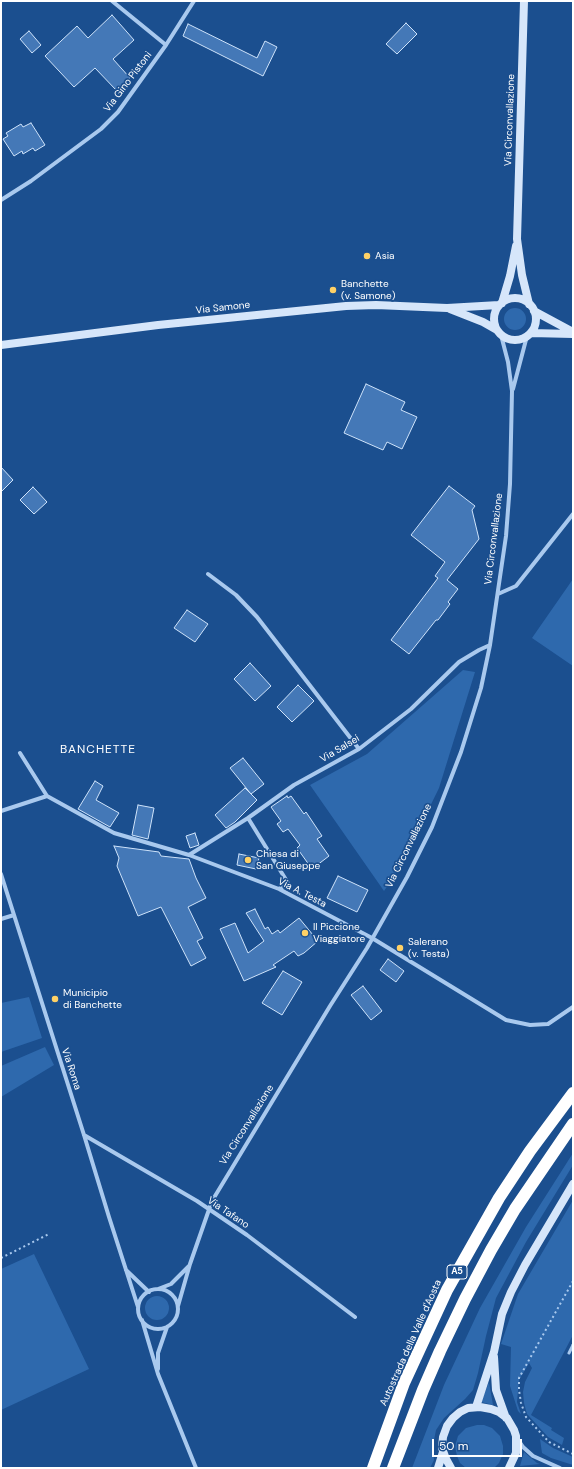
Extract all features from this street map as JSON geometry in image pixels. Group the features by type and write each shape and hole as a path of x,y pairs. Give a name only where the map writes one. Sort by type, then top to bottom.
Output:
{"highway":[{"name":"Autostrada della Valle d'Aosta","path":"373,1468 404,1383 447,1290 499,1198 530,1151 573,1093"},
{"name":"A5","path":"394,1468 423,1390 465,1299 515,1209 573,1124"}],"main road":[{"name":"Via Circonvallazione","path":"501,304 510,276 517,239 524,1"},
{"name":"Via Circonvallazione","path":"517,239 522,275 531,307"},
{"path":"513,298 520,299 573,333 529,335 520,339 507,339 499,332 494,323 494,316 501,304 513,298"},
{"name":"Via Samone","path":"1,345 158,325 346,306 376,305 447,308 501,304"},
{"path":"529,335 535,326 536,319 531,307"},
{"name":"Via Samone","path":"447,308 483,322 499,332"},
{"path":"476,1407 494,1352 502,1314 511,1292 525,1264 573,1184"},
{"path":"494,1352 496,1390 516,1436 516,1453 509,1468"},
{"path":"438,1468 443,1452 443,1437 445,1430 450,1422 460,1412 476,1407 484,1407 494,1410 507,1418"},
{"path":"443,1452 451,1468"}],"street":[{"path":"112,1 166,45"},
{"name":"Via Gino Pistoni","path":"1,200 31,181 101,129 118,112 166,45 194,1"},
{"name":"Via Circonvallazione","path":"178,1306 190,1264 212,1201 372,938 407,877 432,827 461,752 481,688 490,645 506,536 510,484 512,391 508,362 499,332"},
{"name":"Via Circonvallazione","path":"512,391 529,335"},
{"path":"498,594 516,586 573,514"},
{"path":"208,574 236,595 257,617 359,749"},
{"name":"Via Salsei","path":"189,855 248,818 294,785 359,749 411,709 459,662 490,645"},
{"path":"1,811 47,796 20,753"},
{"name":"Via A. Testa","path":"47,796 114,833 189,855 279,889 372,938 506,1020 530,1025 548,1024 573,1007"},
{"path":"248,818 288,883 279,889"},
{"name":"Via Roma","path":"1,874 84,1135 125,1270 138,1307"},
{"path":"1,919 14,915"},
{"name":"Via Tafano","path":"84,1135 196,1201 247,1235 355,1317"},
{"name":"Via Circonvallazione","path":"158,1289 171,1284 190,1264"},
{"path":"125,1270 149,1292"},
{"path":"158,1374 158,1352 167,1327 176,1318 178,1306 176,1299 171,1294 165,1290 158,1289 149,1292 140,1301 138,1307 139,1314 158,1374 196,1468"},
{"path":"142,1320 150,1328 162,1329 167,1327"},
{"path":"516,1436 523,1447 533,1456 560,1468"}],"lane":[{"path":"569,1353 573,1345"}],"path":[{"path":"1,1258 49,1234"},
{"path":"573,1281 519,1378 518,1390 523,1410 529,1421 549,1442 573,1454"}],"shaded area":[{"path":"515,308 523,311 526,319 523,327 515,330 507,327 504,319 507,311"},
{"path":"573,579 573,666 532,638"},
{"path":"463,670 475,672 439,788 401,866 384,891 310,785 367,754"},
{"path":"29,997 42,1038 1,1052 1,1003"},
{"path":"45,1047 54,1065 1,1097 1,1066"},
{"path":"573,1153 573,1165 526,1242 496,1298 473,1390 444,1418 436,1430 433,1445 434,1460 430,1468 412,1468 444,1385 480,1308 526,1227"},
{"path":"573,1200 573,1335 531,1415 552,1428 551,1430 564,1438 562,1445 548,1437 527,1414 523,1392 525,1382 532,1368 529,1363 519,1380 517,1402 521,1414 518,1411 510,1386 511,1347 501,1344 518,1294"},
{"path":"34,1254 89,1369 1,1410 1,1269"},
{"path":"157,1296 166,1299 169,1308 166,1317 157,1320 148,1317 145,1308 148,1299"},
{"path":"489,1382 493,1405 481,1402"},
{"path":"484,1425 492,1428 500,1436 503,1446 503,1454 499,1463 494,1468 466,1468 460,1463 457,1456 455,1446 458,1436 466,1428"},
{"path":"540,1439 553,1448 573,1457 573,1465 551,1458 542,1453"},
{"path":"524,1452 537,1463 540,1464 520,1466"}],"building":[{"path":"112,15 134,40 113,59 130,78 116,90 95,68 74,87 45,56 77,26 88,38"},
{"path":"406,23 417,34 397,54 386,44"},
{"path":"188,24 257,58 265,41 277,47 263,76 183,36"},
{"path":"29,31 41,45 32,53 20,39"},
{"path":"31,123 45,145 35,151 33,148 23,154 22,151 14,156 3,139 8,136 6,133 21,124 23,127"},
{"path":"366,384 405,402 401,410 417,417 402,449 387,442 383,450 344,433"},
{"path":"1,467 13,480 1,492"},
{"path":"449,486 475,506 472,510 479,539 447,580 458,589 448,602 450,604 409,654 391,640 438,578 435,576 445,562 411,535"},
{"path":"33,487 47,502 34,514 20,500"},
{"path":"187,610 208,624 195,642 174,628"},
{"path":"250,663 271,686 255,701 234,679"},
{"path":"298,685 314,701 292,722 277,707"},
{"path":"243,758 264,784 251,794 230,768"},
{"path":"95,781 103,786 96,800 119,813 110,827 78,809"},
{"path":"245,788 257,800 235,822 226,828 215,815"},
{"path":"287,796 288,798 291,796 304,814 306,812 322,836 317,839 329,856 312,869 297,848 300,845 288,829 283,832 277,824 281,821 271,807"},
{"path":"138,805 154,808 148,839 132,835"},
{"path":"195,833 199,845 190,848 186,836"},
{"path":"114,846 159,852 161,856 189,859 206,898 188,907 203,938 197,941 206,958 191,966 161,907 138,916 117,866 119,858"},
{"name":"Chiesa di San Giuseppe","path":"239,854 259,858 256,869 237,865"},
{"path":"338,876 368,890 357,912 327,898"},
{"path":"255,909 265,929 268,927 272,934 278,930 280,933 299,918 318,941 304,953 298,956 294,951 273,965 276,967 244,981 220,929 235,923 248,953 264,941 246,913"},
{"path":"388,959 404,971 396,982 380,970"},
{"path":"283,971 302,982 282,1015 262,1003"},
{"path":"363,986 382,1011 371,1020 351,995"}],"place":[{"name":"Asia","path":"367,256"},
{"name":"Banchette (v. Samone)","path":"333,290"},
{"name":"Chiesa di San Giuseppe","path":"248,860"},
{"name":"Il Piccione Viaggiatore","path":"305,933"},
{"name":"Salerano (v. Testa)","path":"400,948"},
{"name":"Municipio di Banchette","path":"55,999"}],"district":[{"name":"BANCHETTE","path":"98,750"}]}
